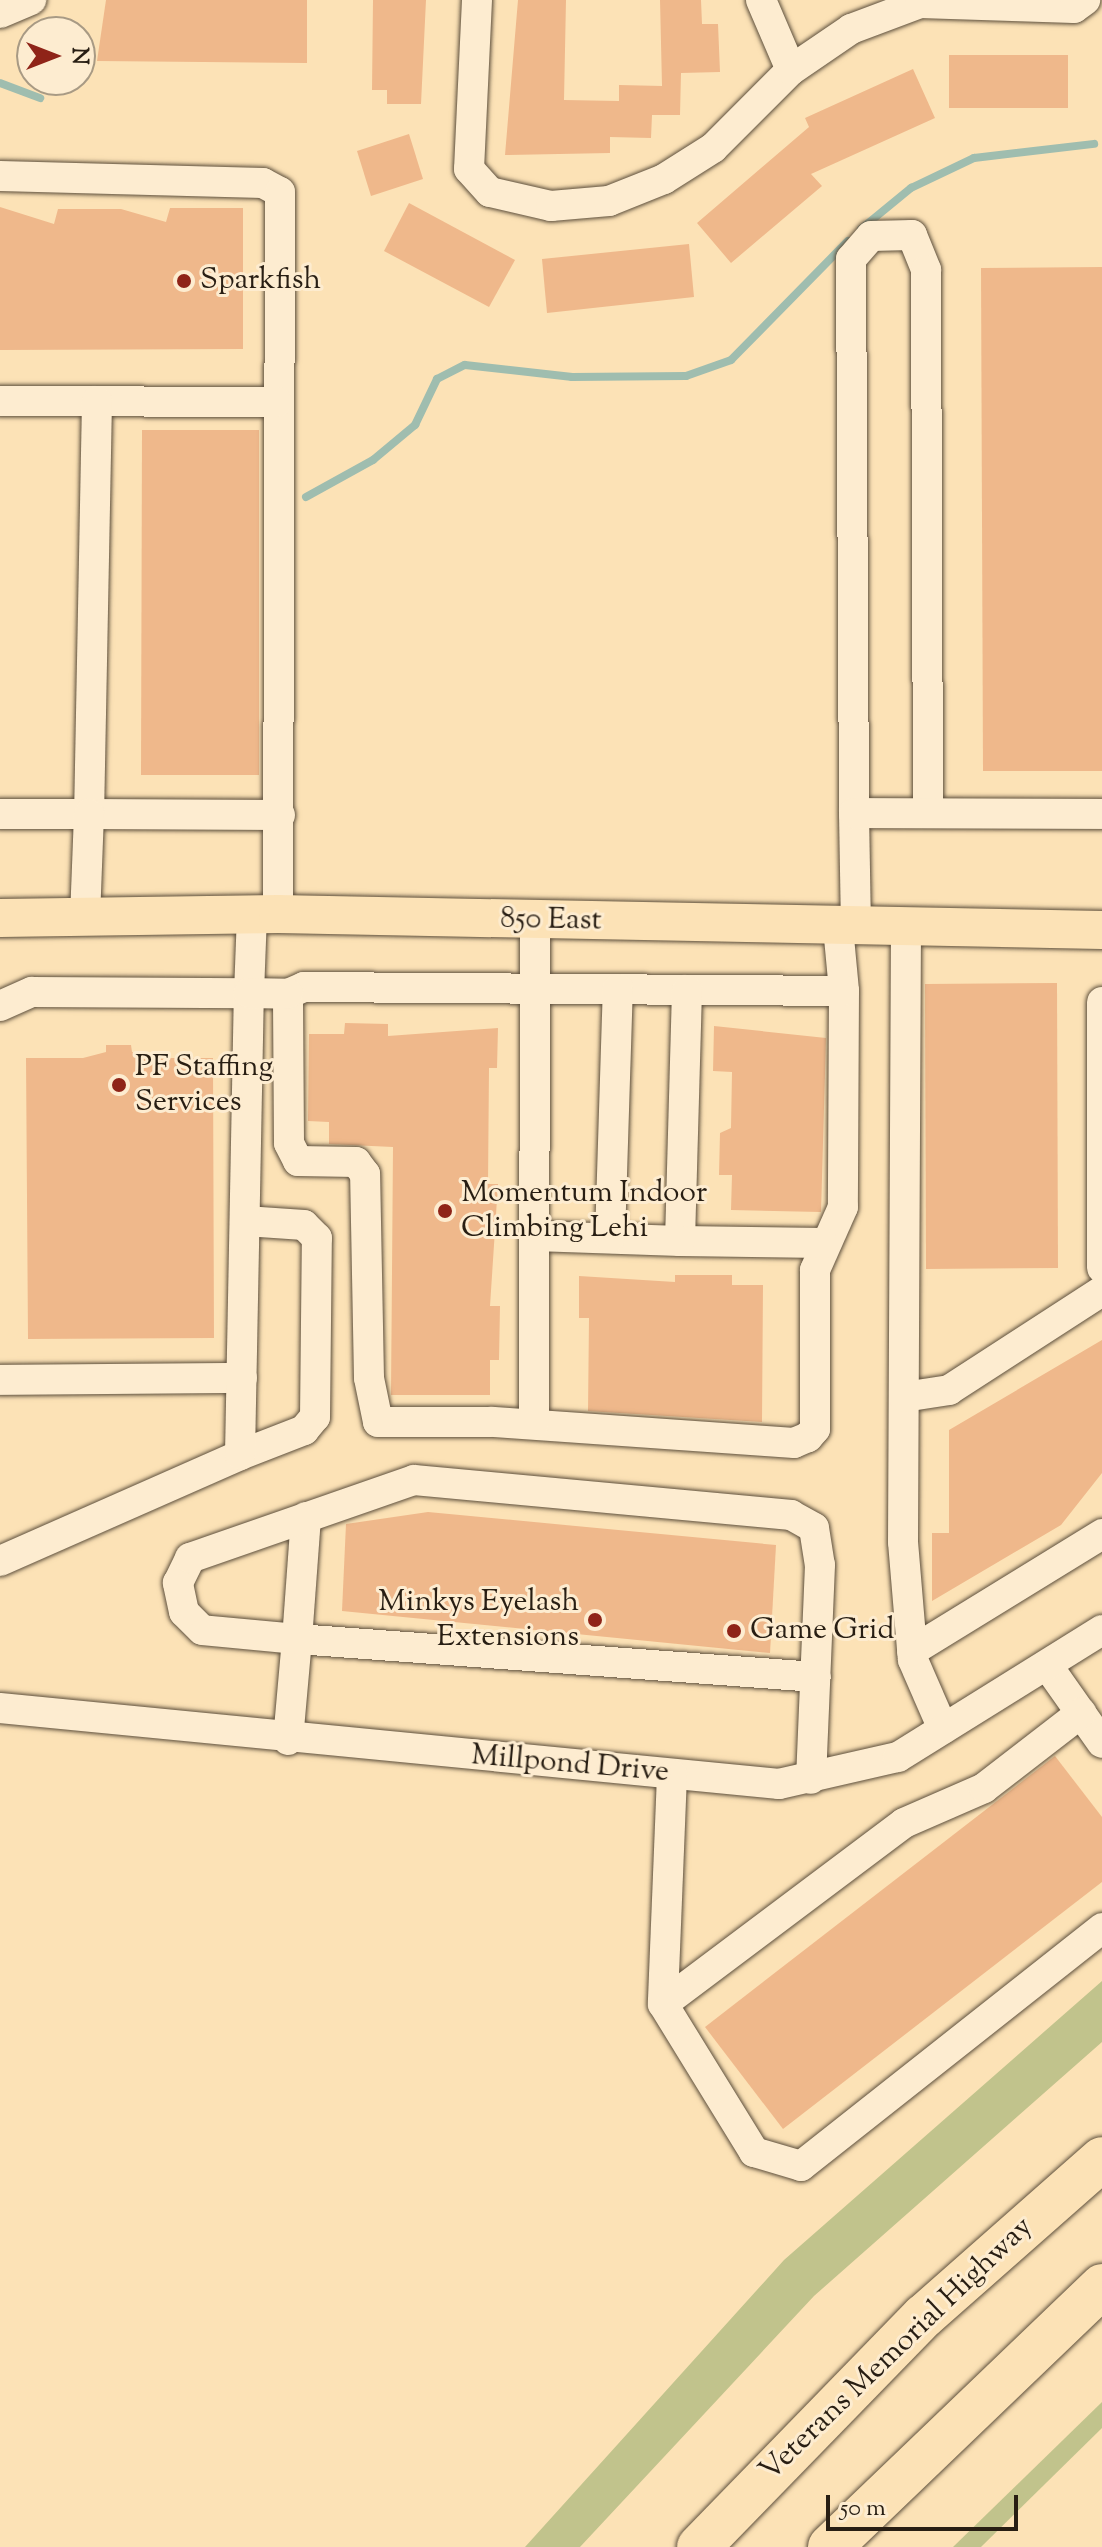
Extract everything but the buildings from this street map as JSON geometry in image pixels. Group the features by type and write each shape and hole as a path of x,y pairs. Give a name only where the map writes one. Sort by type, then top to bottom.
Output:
{"highway":[{"name":"Veterans Memorial Highway","path":"699,2547 924,2316 1102,2159"},
{"path":"830,2547 1006,2373 1102,2286"},
{"path":"1006,2373 1102,2312"}],"main road":[{"name":"850 East","path":"0,918 265,915 1102,930"}],"street":[{"path":"0,13 31,0"},
{"path":"477,0 469,169 490,192 536,203 609,201 713,148 791,70 851,29 920,3 1074,8 1085,0"},
{"path":"761,0 791,70"},
{"path":"0,176 263,183 280,192 277,402 280,815 249,993 240,1455"},
{"path":"288,994 289,1143 298,1161 356,1162 365,1174 369,1378 378,1422 534,1424 794,1443 808,1437 815,1429 815,1270 823,1243 843,1207 844,991 854,813 851,259 871,236 912,235 926,270 928,810"},
{"path":"0,401 277,402"},
{"path":"85,917 97,401"},
{"path":"854,813 928,810 1102,814"},
{"path":"0,814 280,815"},
{"path":"534,1424 535,920"},
{"path":"906,927 904,1397 912,1651 923,1698 943,1729"},
{"path":"0,1006 32,992 288,994 304,987 844,991"},
{"path":"610,1238 618,989"},
{"path":"680,1241 687,990"},
{"path":"1102,1002 1102,1268"},
{"path":"0,1561 304,1430 315,1417 317,1238 304,1225 245,1221"},
{"path":"535,1236 823,1243"},
{"path":"904,1397 949,1390 1102,1291"},
{"path":"0,1380 242,1378"},
{"path":"811,1779 816,1677 820,1565 814,1528 791,1515 414,1480 190,1558 178,1583 184,1612 202,1630 816,1677"},
{"path":"288,1740 306,1517"},
{"path":"912,1651 1102,1534"},
{"name":"Millpond Drive","path":"0,1708 288,1740 779,1784 898,1757 1102,1630"},
{"path":"1047,1665 1102,1743"},
{"path":"663,2004 904,1823 984,1788 1081,1713"},
{"path":"672,1775 663,2004 754,2152 801,2166 1102,1928"}],"green space":[{"path":"1102,1981 1102,2042 814,2296 580,2547 525,2547 784,2260"},
{"path":"1102,2402 1102,2428 981,2547 953,2547"}],"waterway":[{"path":"0,83 40,98"},
{"path":"861,229 911,188 974,158 1094,144"},
{"path":"306,497 373,460 415,425 437,379 465,365 572,377 686,376 731,360 848,241"}],"place":[{"name":"Sparkfish","path":"184,281"},
{"name":"PF Staffing Services","path":"119,1085"},
{"name":"Momentum Indoor Climbing Lehi","path":"445,1211"},
{"name":"Minkys Eyelash Extensions","path":"595,1620"},
{"name":"Game Grid","path":"734,1631"}]}
